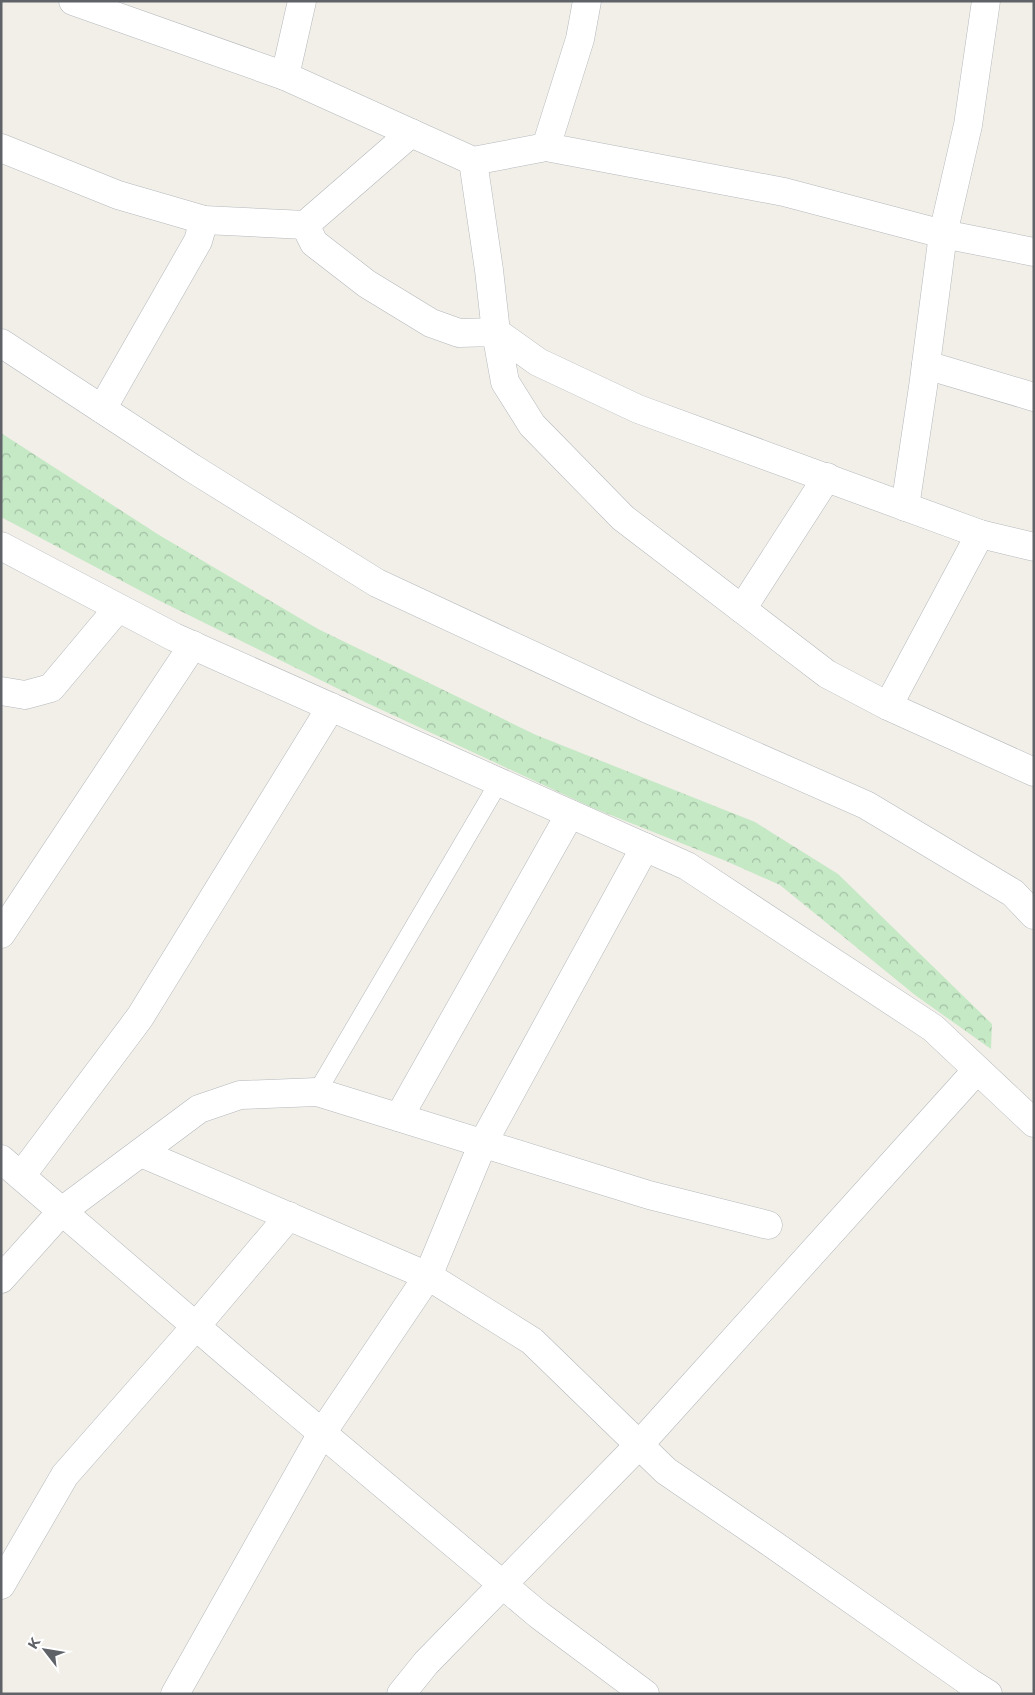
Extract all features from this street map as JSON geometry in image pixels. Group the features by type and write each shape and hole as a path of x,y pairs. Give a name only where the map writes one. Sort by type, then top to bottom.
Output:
{"street":[{"path":"73,1 285,76 473,161 546,147 784,192 943,234 1034,252"},
{"path":"285,76 302,1"},
{"path":"546,147 580,39 588,1"},
{"path":"905,508 943,234 968,125 986,1"},
{"path":"1,148 118,195 204,220 305,225 411,133"},
{"path":"473,161 504,382 532,425 623,518 827,674 888,706 1034,772"},
{"path":"102,409 198,241 204,220"},
{"path":"305,225 314,244 367,284 432,323 459,333 496,332 538,362 638,409 827,477 905,508 980,534 1034,547"},
{"path":"1,343 192,468 377,583 648,709 866,805 1013,893 1034,915"},
{"path":"926,365 1034,397"},
{"path":"742,610 827,477"},
{"path":"888,706 980,534"},
{"path":"1,546 193,646 686,866 933,1028 1034,1123"},
{"path":"1,690 25,695 51,688 118,608"},
{"path":"1,934 193,646"},
{"path":"331,707 140,1018 11,1168 322,1433 503,1584 645,1694"},
{"path":"399,1117 570,814"},
{"path":"175,1694 322,1433 428,1276 483,1143 645,847"},
{"path":"402,1694 426,1663 639,1445 977,1070"},
{"path":"1,1279 62,1211 199,1109 240,1095 317,1092 649,1195 768,1225"},
{"path":"140,1153 428,1276 532,1341 666,1471 988,1694"},
{"path":"1,1585 65,1475 196,1326 289,1216"}],"lane":[{"path":"317,1092 499,782"}],"green space":[{"path":"1,433 159,535 318,629 536,735 755,822 838,874 992,1024 991,1049 915,995 780,885 726,861 593,808 367,703 158,600 1,517"}]}
